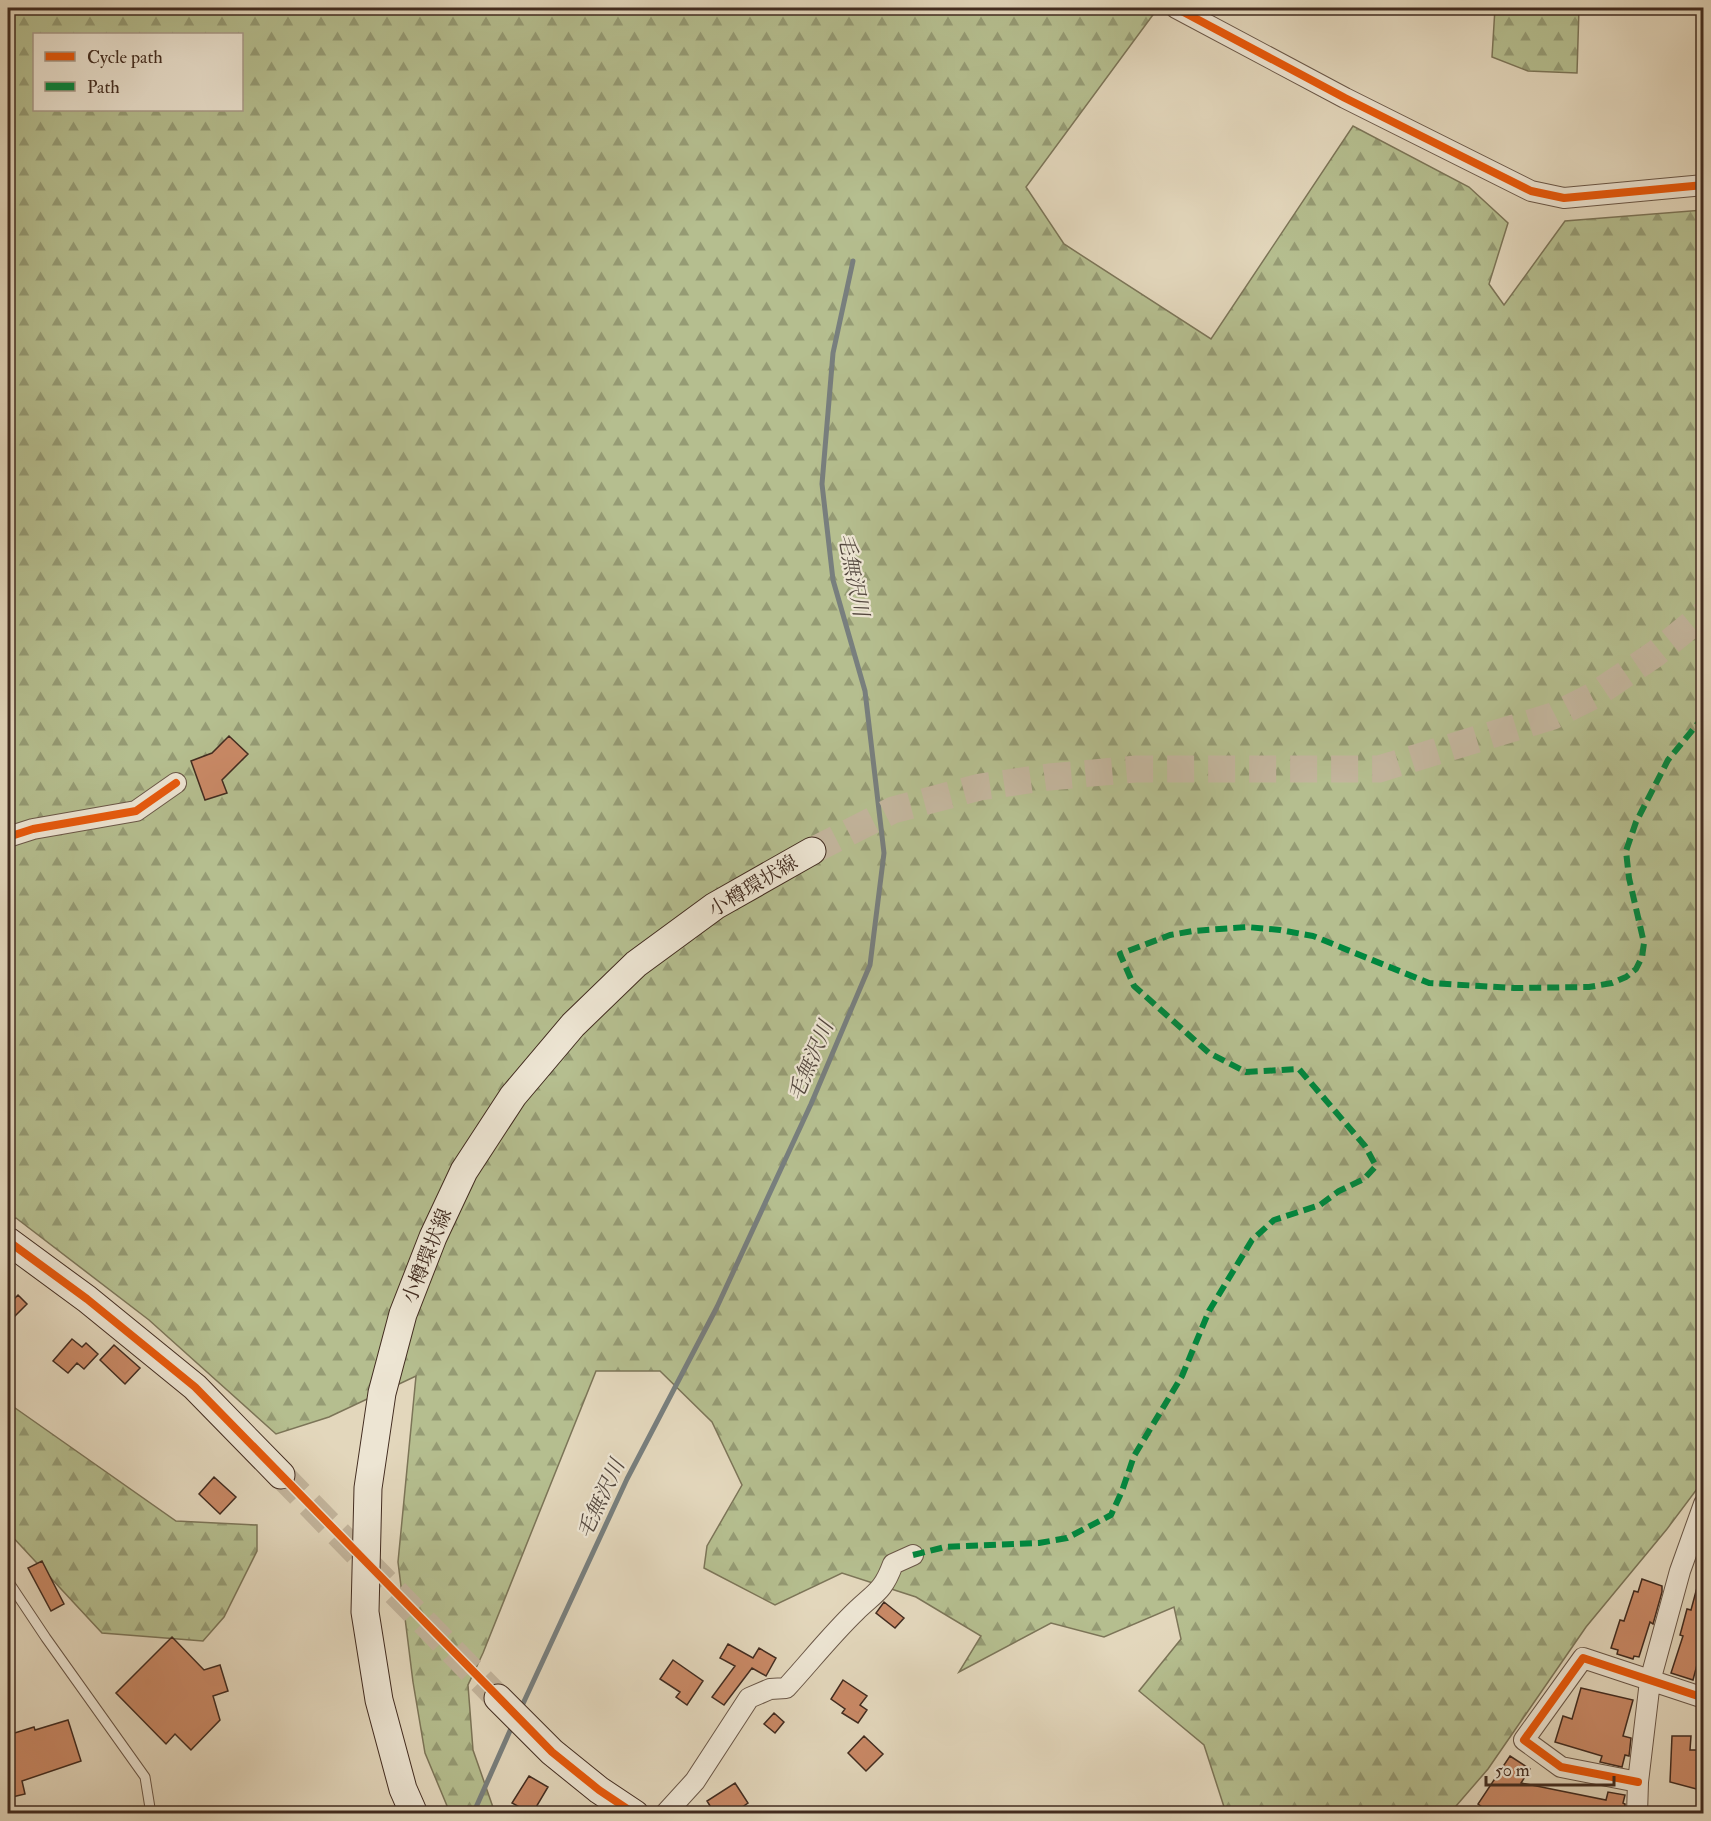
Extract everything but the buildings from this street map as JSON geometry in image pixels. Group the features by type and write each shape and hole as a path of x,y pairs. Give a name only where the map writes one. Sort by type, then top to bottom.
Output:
{"main road":[{"name":"小樽環状線","path":"414,1814 403,1789 379,1701 365,1612 368,1488 382,1393 403,1314 432,1237 464,1171 513,1096 573,1025 636,964 715,906 812,851"},
{"path":"8,1241 87,1299 195,1387 281,1475"},
{"path":"498,1698 552,1752 599,1790 635,1814"}],"street":[{"path":"1176,8 1345,98 1532,191 1564,198 1704,185"},
{"path":"8,837 33,830 136,811 176,783"},
{"path":"1637,1814 1638,1782 1650,1681 1680,1571 1704,1504"},
{"path":"665,1814 695,1781 749,1698 770,1689 786,1688 856,1610 875,1596 887,1581 893,1564 913,1555"},
{"path":"1638,1782 1561,1767 1524,1740 1583,1659 1704,1698"}],"lane":[{"path":"8,1581 145,1777 151,1814"}],"green space":[{"path":"8,8 1158,8 1026,187 1064,244 1211,339 1353,126 1469,187 1508,223 1489,284 1504,305 1565,221 1703,210 1703,1481 1667,1529 1586,1627 1488,1769 1450,1813 1226,1813 1204,1745 1139,1691 1181,1639 1174,1607 1104,1637 1051,1623 959,1672 981,1636 916,1597 842,1573 775,1605 704,1568 707,1546 742,1485 712,1422 660,1371 596,1371 483,1653 468,1685 473,1750 495,1813 450,1813 425,1753 413,1682 398,1562 416,1376 329,1417 276,1434 149,1320 16,1218 8,1220"},
{"path":"1495,8 1579,8 1577,73 1528,71 1492,57"},
{"path":"8,1403 176,1521 257,1525 257,1551 224,1617 203,1641 102,1633 8,1532"}],"waterway":[{"name":"毛無沢川","path":"521,1708 627,1479 717,1307 811,1104 870,965 884,853 865,691 833,580 822,484 833,353 853,261"},
{"name":"毛無沢川","path":"473,1814 513,1724"}],"tunnel":[{"path":"812,851 893,810 980,787 1049,777 1136,769 1379,769 1553,716 1593,696 1655,654 1704,614"},
{"path":"281,1475 498,1698"}],"marked path":[{"path":"913,1555 945,1547 1039,1543 1067,1538 1111,1515 1134,1456 1182,1376 1209,1311 1252,1240 1274,1220 1320,1205 1339,1191 1364,1179 1376,1166 1365,1146 1299,1069 1246,1072 1209,1053 1134,986 1120,954 1170,935 1247,927 1313,936 1429,983 1514,988 1589,987 1612,983 1626,977 1636,969 1642,957 1644,943 1629,878 1626,851 1636,822 1668,760 1704,716"}],"cycle path":[{"path":"1176,8 1345,98 1531,191 1564,198 1704,185"},
{"path":"8,837 33,829 136,811 176,783"},
{"path":"8,1241 87,1299 195,1387 552,1752 599,1790 635,1814"},
{"path":"1638,1782 1561,1767 1524,1740 1583,1658 1704,1698"}]}
